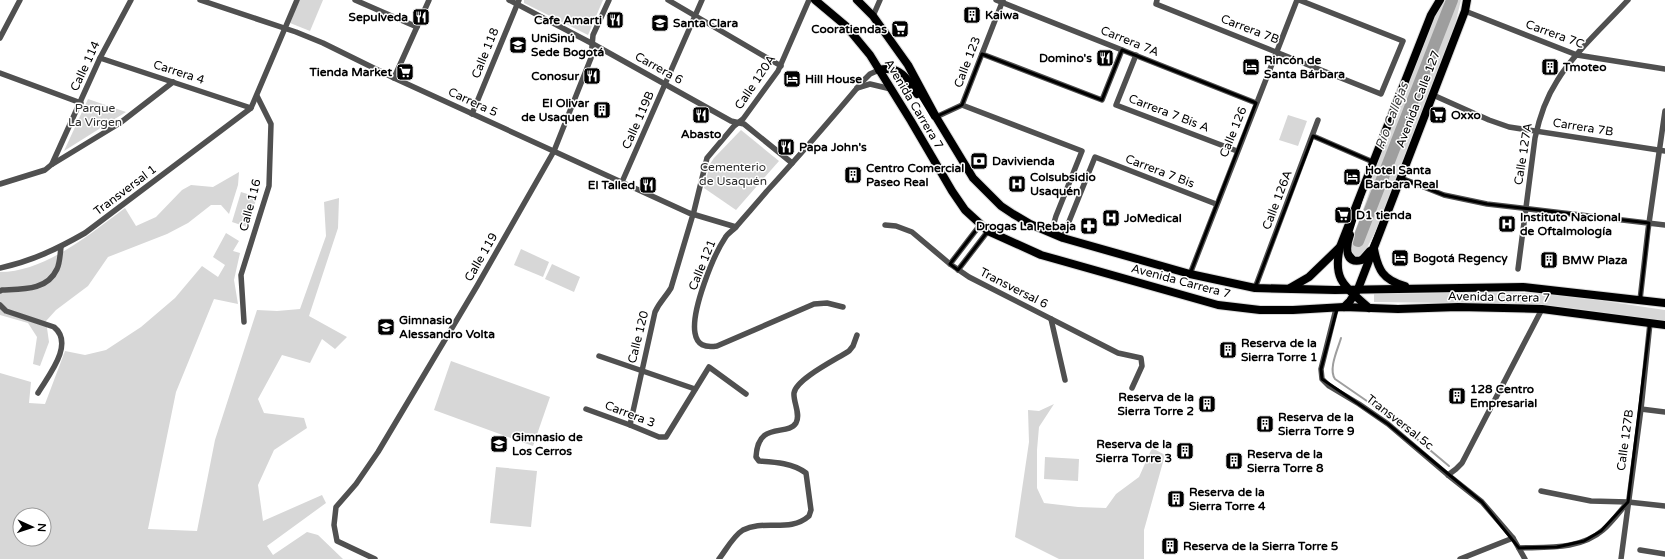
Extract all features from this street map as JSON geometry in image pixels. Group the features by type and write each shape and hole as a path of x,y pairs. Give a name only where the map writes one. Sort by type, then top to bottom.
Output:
{"main road":[{"name":"Avenida Carrera 7","path":"815,0 846,26 870,56 965,210 988,231 1041,255 1218,305 1260,310 1474,307 1542,309 1665,325"},
{"name":"Avenida Carrera 7","path":"857,0 873,16 908,66 936,117 973,178 989,196 1013,214 1063,238 1190,274 1255,288 1354,291 1411,288 1523,286 1665,303"},
{"path":"1431,15 1435,0"},
{"name":"Avenida Calle 127","path":"1369,308 1354,291 1339,278 1337,261 1340,247 1431,15 1440,0"},
{"name":"Avenida Calle 127","path":"1340,308 1354,291 1374,247 1465,11 1467,0"},
{"path":"1465,11 1470,0"},
{"path":"879,70 883,69 897,71 908,78 929,112 947,135"},
{"path":"1368,177 1362,203 1346,248 1350,257 1359,261 1366,257 1382,226"},
{"path":"1288,289 1308,277 1340,247"},
{"path":"1374,247 1376,262 1382,274 1389,280 1411,288"}],"street":[{"path":"0,38 20,0"},
{"name":"Calle 114","path":"52,165 100,58 131,0"},
{"name":"Carrera 5","path":"200,0 216,2 323,43 394,78 693,214 736,228"},
{"path":"251,108 286,29 297,0"},
{"path":"355,0 417,27"},
{"path":"394,78 429,0"},
{"name":"Carrera 6","path":"509,0 518,2 731,121 744,124 792,163"},
{"name":"Calle 119","path":"375,559 336,541 334,525 336,507 356,484 378,452 477,286 554,151 592,58 593,35 609,0"},
{"path":"668,0 781,66"},
{"name":"Calle 119B","path":"622,182 702,0"},
{"name":"Calle 120A","path":"693,214 707,158 743,119 781,66 809,0"},
{"path":"873,16 880,0"},
{"name":"Carrera 7A","path":"996,0 1002,1 1256,103"},
{"name":"Carrera 7B","path":"1156,2 1381,94 1403,41 1298,0"},
{"name":"Calle 126","path":"1190,274 1216,204 1298,0"},
{"name":"Calle 127A","path":"1518,269 1537,131 1549,95 1557,80 1577,55 1628,0"},
{"name":"Calle 123","path":"936,117 962,105 1002,1"},
{"name":"Calle 118","path":"472,114 518,2"},
{"name":"Carrera 7C","path":"1465,11 1577,55 1665,69"},
{"path":"982,54 1102,100 1122,50"},
{"name":"Carrera 7 Bis A","path":"1136,55 1116,105 1237,151"},
{"name":"Carrera 4","path":"100,58 251,108"},
{"name":"Calle 121","path":"843,307 827,303 814,304 716,346 703,346 695,337 695,315 701,294 725,237 736,228 857,88 870,74 879,70"},
{"path":"0,73 81,103"},
{"path":"0,184 45,170 120,123 173,82"},
{"path":"857,88 870,84 891,89"},
{"name":"Carrera 7B","path":"1433,95 1499,124 1662,151"},
{"name":"Calle 116","path":"244,322 241,275 269,186 271,124 257,96"},
{"path":"962,105 1082,151 1056,216 1051,233"},
{"name":"Transversal 1","path":"0,268 34,259 61,247 85,233 251,108"},
{"path":"1640,300 1650,223 1662,151 1665,111"},
{"name":"Calle 126A","path":"1255,288 1318,120"},
{"path":"1313,136 1373,162"},
{"name":"Carrera 7 Bis","path":"1063,238 1096,157 1216,204"},
{"path":"1401,178 1444,195 1487,204 1665,225"},
{"name":"Calle 120","path":"630,425 655,312 659,302 667,295 671,288 693,214"},
{"name":"Transversal 6","path":"885,225 896,226 912,232 958,270 983,285 1118,353 1141,358 1142,366 1132,388"},
{"path":"950,264 980,225"},
{"path":"958,270 988,231"},
{"path":"1,291 38,287 49,280 58,268 61,247"},
{"path":"0,305 6,310 54,327 60,332 63,345 56,363 38,393"},
{"name":"Transversal 5c","path":"1340,308 1320,375 1322,379 1329,386 1360,404 1388,424 1482,502 1513,538 1524,558"},
{"path":"1448,475 1462,463 1542,309"},
{"path":"1051,319 1065,380"},
{"name":"Calle 127B","path":"1621,559 1641,409 1650,323"},
{"path":"719,559 736,536 744,530 762,525 784,526 794,524 809,516 811,510 806,473 800,468 793,466 760,461 756,457 757,446 767,434 773,431 792,427 798,417 794,394 796,388 804,380 849,351 854,346 857,335"},
{"path":"599,356 695,389 709,367 746,394"},
{"name":"Carrera 3","path":"586,408 659,437 666,437 695,389"},
{"path":"1641,409 1665,412"},
{"path":"1542,491 1591,501 1628,502 1665,506"},
{"path":"1519,548 1557,547 1584,541 1601,531 1628,502"},
{"path":"1460,559 1513,538"},
{"path":"1640,550 1665,554"}],"highlighted area":[{"path":"1122,50 1256,103 1190,274 1255,288 1313,136 1373,162 1346,248 1356,260 1368,254 1401,178 1444,195 1487,204 1649,223 1640,300 1523,287 1359,289 1346,307 1542,309 1650,323 1628,502 1601,531 1584,541 1557,547 1519,548 1482,502 1388,424 1322,379 1321,369 1337,309 1260,310 1218,305 1041,255 988,231 958,270 950,264 980,225 952,191 879,70 897,71 908,77 933,118 962,105 982,54 1102,100"}],"green space":[{"path":"299,0 323,0 310,31 290,23"},
{"path":"524,0 603,0 588,35 524,3"},
{"path":"1446,0 1461,0 1452,38 1382,218 1365,252 1360,257 1353,256 1350,245 1371,187 1373,173 1436,14"},
{"name":"Parque La Virgen","path":"88,99 126,112 64,151"},
{"path":"1288,115 1307,121 1298,146 1279,140"},
{"name":"Cementerio de Usaquén","path":"741,130 779,161 736,210 704,188 710,164"},
{"path":"239,172 238,185 229,214 221,205 211,205 188,223 167,234 108,257 88,286 56,310 46,321 49,342 40,366 33,364 37,337 28,323 0,315 0,272 34,266 50,259 82,240 125,208 136,226 156,217 182,190 191,185 213,187"},
{"path":"241,192 257,197 247,227 232,222"},
{"path":"339,198 338,228 309,316 347,337 335,349 322,339 310,363 282,355 258,399 264,413 304,418 307,428 274,450 258,485 263,521 322,495 326,503 267,546 273,555 307,532 318,535 343,559 0,559 0,373 31,382 29,403 45,404 65,351 85,355 106,350 141,327 175,298 202,266 218,277 225,265 213,257 226,233 239,241 233,251 240,253 234,280 238,304 214,299 176,392 148,529 197,531 215,440 257,310 277,311 300,309 326,236 324,202"},
{"path":"521,249 549,262 543,277 514,265"},
{"path":"552,264 580,277 574,292 545,279"},
{"path":"1506,292 1571,296 1665,310 1665,321 1571,308 1519,304 1374,302 1374,294"},
{"path":"451,361 550,397 533,446 434,410"},
{"path":"1054,404 1039,427 1037,450 1037,488 1044,503 1078,507 1106,508 1116,494 1139,477 1152,448 1165,455 1144,530 1144,559 1059,559 1015,537 1029,442 1028,410 1039,411"},
{"path":"1045,457 1079,459 1078,481 1044,479"},
{"path":"496,467 537,471 531,527 490,523"}],"waterway":[{"name":"Río Callejas","path":"1358,241 1452,0"},
{"name":"Río Callejas","path":"1341,338 1333,365 1333,375 1335,379 1393,419 1449,466"}],"place":[{"name":"Kaiwa","path":"972,15"},
{"name":"Sepulveda","path":"421,17"},
{"name":"Cafe Amarti","path":"615,20"},
{"name":"Santa Clara","path":"660,23"},
{"name":"Cooratiendas","path":"900,29"},
{"name":"UniSinú Sede Bogotá","path":"518,45"},
{"name":"Domino's","path":"1105,58"},
{"name":"Rincón de Santa Bárbara","path":"1251,67"},
{"name":"Tmoteo","path":"1550,67"},
{"name":"Tienda Market","path":"405,72"},
{"name":"Conosur","path":"592,76"},
{"name":"Hill House","path":"792,79"},
{"name":"El Olivar de Usaquen","path":"602,110"},
{"name":"Abasto","path":"701,115"},
{"name":"Oxxo","path":"1438,115"},
{"name":"Papa John's","path":"786,147"},
{"name":"Davivienda","path":"979,161"},
{"name":"Centro Comercial Paseo Real","path":"853,175"},
{"name":"Hotel Santa Barbara Real","path":"1352,177"},
{"name":"Colsubsidio Usaquén","path":"1017,184"},
{"name":"El Talled","path":"648,185"},
{"name":"D1 tienda","path":"1343,215"},
{"name":"JoMedical","path":"1111,218"},
{"name":"Instituto Nacional de Oftalmología","path":"1507,224"},
{"name":"Drogas La Rebaja","path":"1089,226"},
{"name":"Bogotá Regency","path":"1400,258"},
{"name":"BMW Plaza","path":"1549,260"},
{"name":"Gimnasio Alessandro Volta","path":"386,327"},
{"name":"Reserva de la Sierra Torre 1","path":"1228,350"},
{"name":"128 Centro Empresarial","path":"1457,396"},
{"name":"Reserva de la Sierra Torre 2","path":"1207,404"},
{"name":"Reserva de la Sierra Torre 9","path":"1265,424"},
{"name":"Gimnasio de Los Cerros","path":"499,444"},
{"name":"Reserva de la Sierra Torre 3","path":"1185,451"},
{"name":"Reserva de la Sierra Torre 8","path":"1234,461"},
{"name":"Reserva de la Sierra Torre 4","path":"1176,499"},
{"name":"Reserva de la Sierra Torre 5","path":"1170,546"}]}
